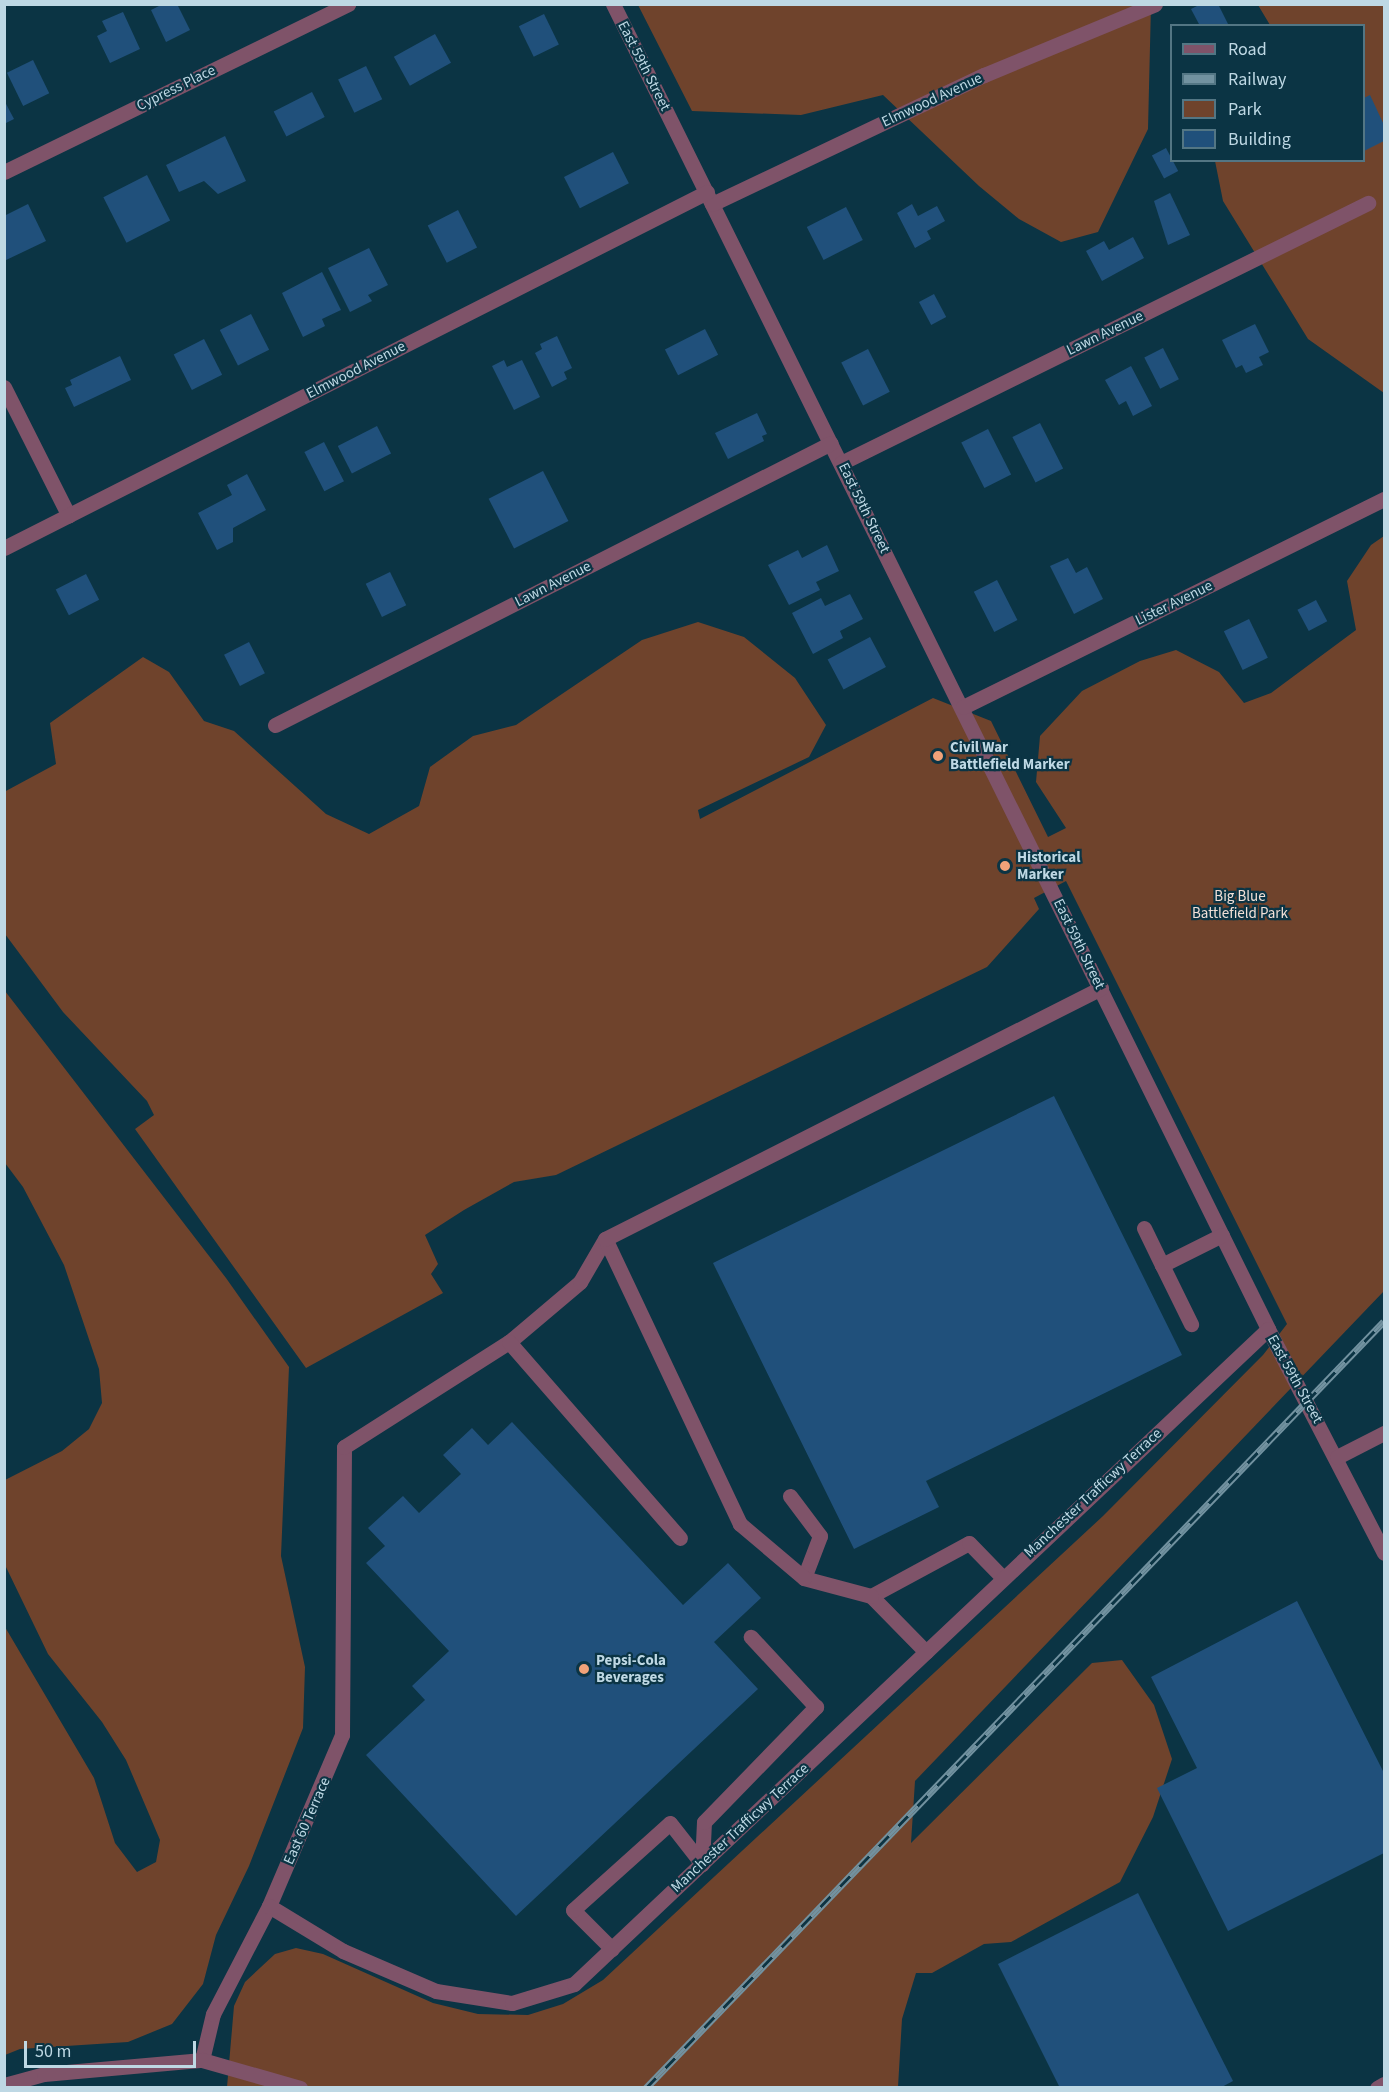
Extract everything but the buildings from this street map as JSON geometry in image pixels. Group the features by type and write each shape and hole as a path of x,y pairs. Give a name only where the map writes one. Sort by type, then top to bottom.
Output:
{"street":[{"name":"Cypress Place","path":"4,172 348,4"},
{"name":"East 59th Street","path":"613,4 963,707 1268,1329 1337,1457 1384,1553"},
{"name":"Elmwood Avenue","path":"4,548 709,198 984,75 1155,4"},
{"name":"Lawn Avenue","path":"842,463 1368,203"},
{"path":"4,387 69,516"},
{"name":"Lawn Avenue","path":"275,726 831,443"},
{"name":"Lister Avenue","path":"963,707 1384,499"},
{"path":"680,1538 509,1342 580,1282 605,1239 1101,988"},
{"path":"1144,1228 1191,1324"},
{"path":"1162,1265 1222,1235"},
{"path":"605,1239 740,1524 804,1578 871,1596 926,1652"},
{"name":"Manchester Trafficwy Terrace","path":"269,1906 343,1951 436,1991 512,2003 574,1984 1268,1329"},
{"name":"East 60 Terrace","path":"269,1906 342,1735 344,1447 509,1342"},
{"path":"1337,1457 1384,1433"},
{"path":"790,1496 820,1536 804,1578"},
{"path":"871,1596 969,1543 1003,1578"},
{"path":"702,1864 704,1822 816,1707 751,1637"},
{"path":"612,1949 573,1910 670,1823 702,1864"},
{"path":"202,2060 213,2014 269,1906"},
{"path":"4,2085 44,2074 202,2060 300,2088"},
{"path":"1377,2088 1384,2084"}],"green space":[{"path":"638,5 1151,5 1148,129 1098,232 1061,242 1019,219 979,186 883,95 801,115 692,111"},
{"path":"1258,5 1384,5 1384,393 1308,339 1223,201 1215,162 1365,162 1365,24 1269,24"},
{"name":"Big Blue Battlefield Park","path":"1384,536 1384,1291 915,1781 911,1843 1092,1663 1122,1660 1154,1705 1172,1759 1153,1817 1120,1882 1011,1942 984,1944 932,1973 916,1973 902,2019 898,2087 227,2087 234,2006 245,1982 275,1954 296,1948 323,1954 433,2003 478,2014 528,2015 563,2004 603,1980 1103,1516 1263,1355 1287,1324 1066,881 1034,898 1039,909 987,967 556,1175 514,1182 464,1210 425,1235 438,1264 431,1274 443,1293 306,1368 135,1129 154,1115 147,1101 63,1012 5,934 4,792 56,764 50,723 143,657 169,672 204,721 234,731 326,814 369,834 419,806 430,767 473,736 516,725 642,640 698,622 744,637 795,678 826,725 809,757 698,810 700,819 933,698 991,721 1048,837 1066,828 1036,782 1040,736 1082,691 1140,661 1176,650 1219,672 1244,703 1271,693 1356,630 1347,581 1371,545"},
{"path":"5,991 226,1278 289,1367 281,1556 305,1667 303,1728 249,1866 216,1935 203,1984 172,2024 128,2042 20,2049 5,2055 5,1627 94,1778 115,1843 137,1872 156,1862 160,1840 126,1760 102,1722 48,1654 5,1565 5,1480 62,1451 89,1429 102,1403 99,1369 64,1265 23,1187 5,1163"}],"railway":[{"path":"646,2088 1384,1321"}],"place":[{"name":"Civil War Battlefield Marker","path":"938,756"},
{"name":"Historical Marker","path":"1005,866"},
{"name":"Pepsi-Cola Beverages","path":"584,1669"}]}
